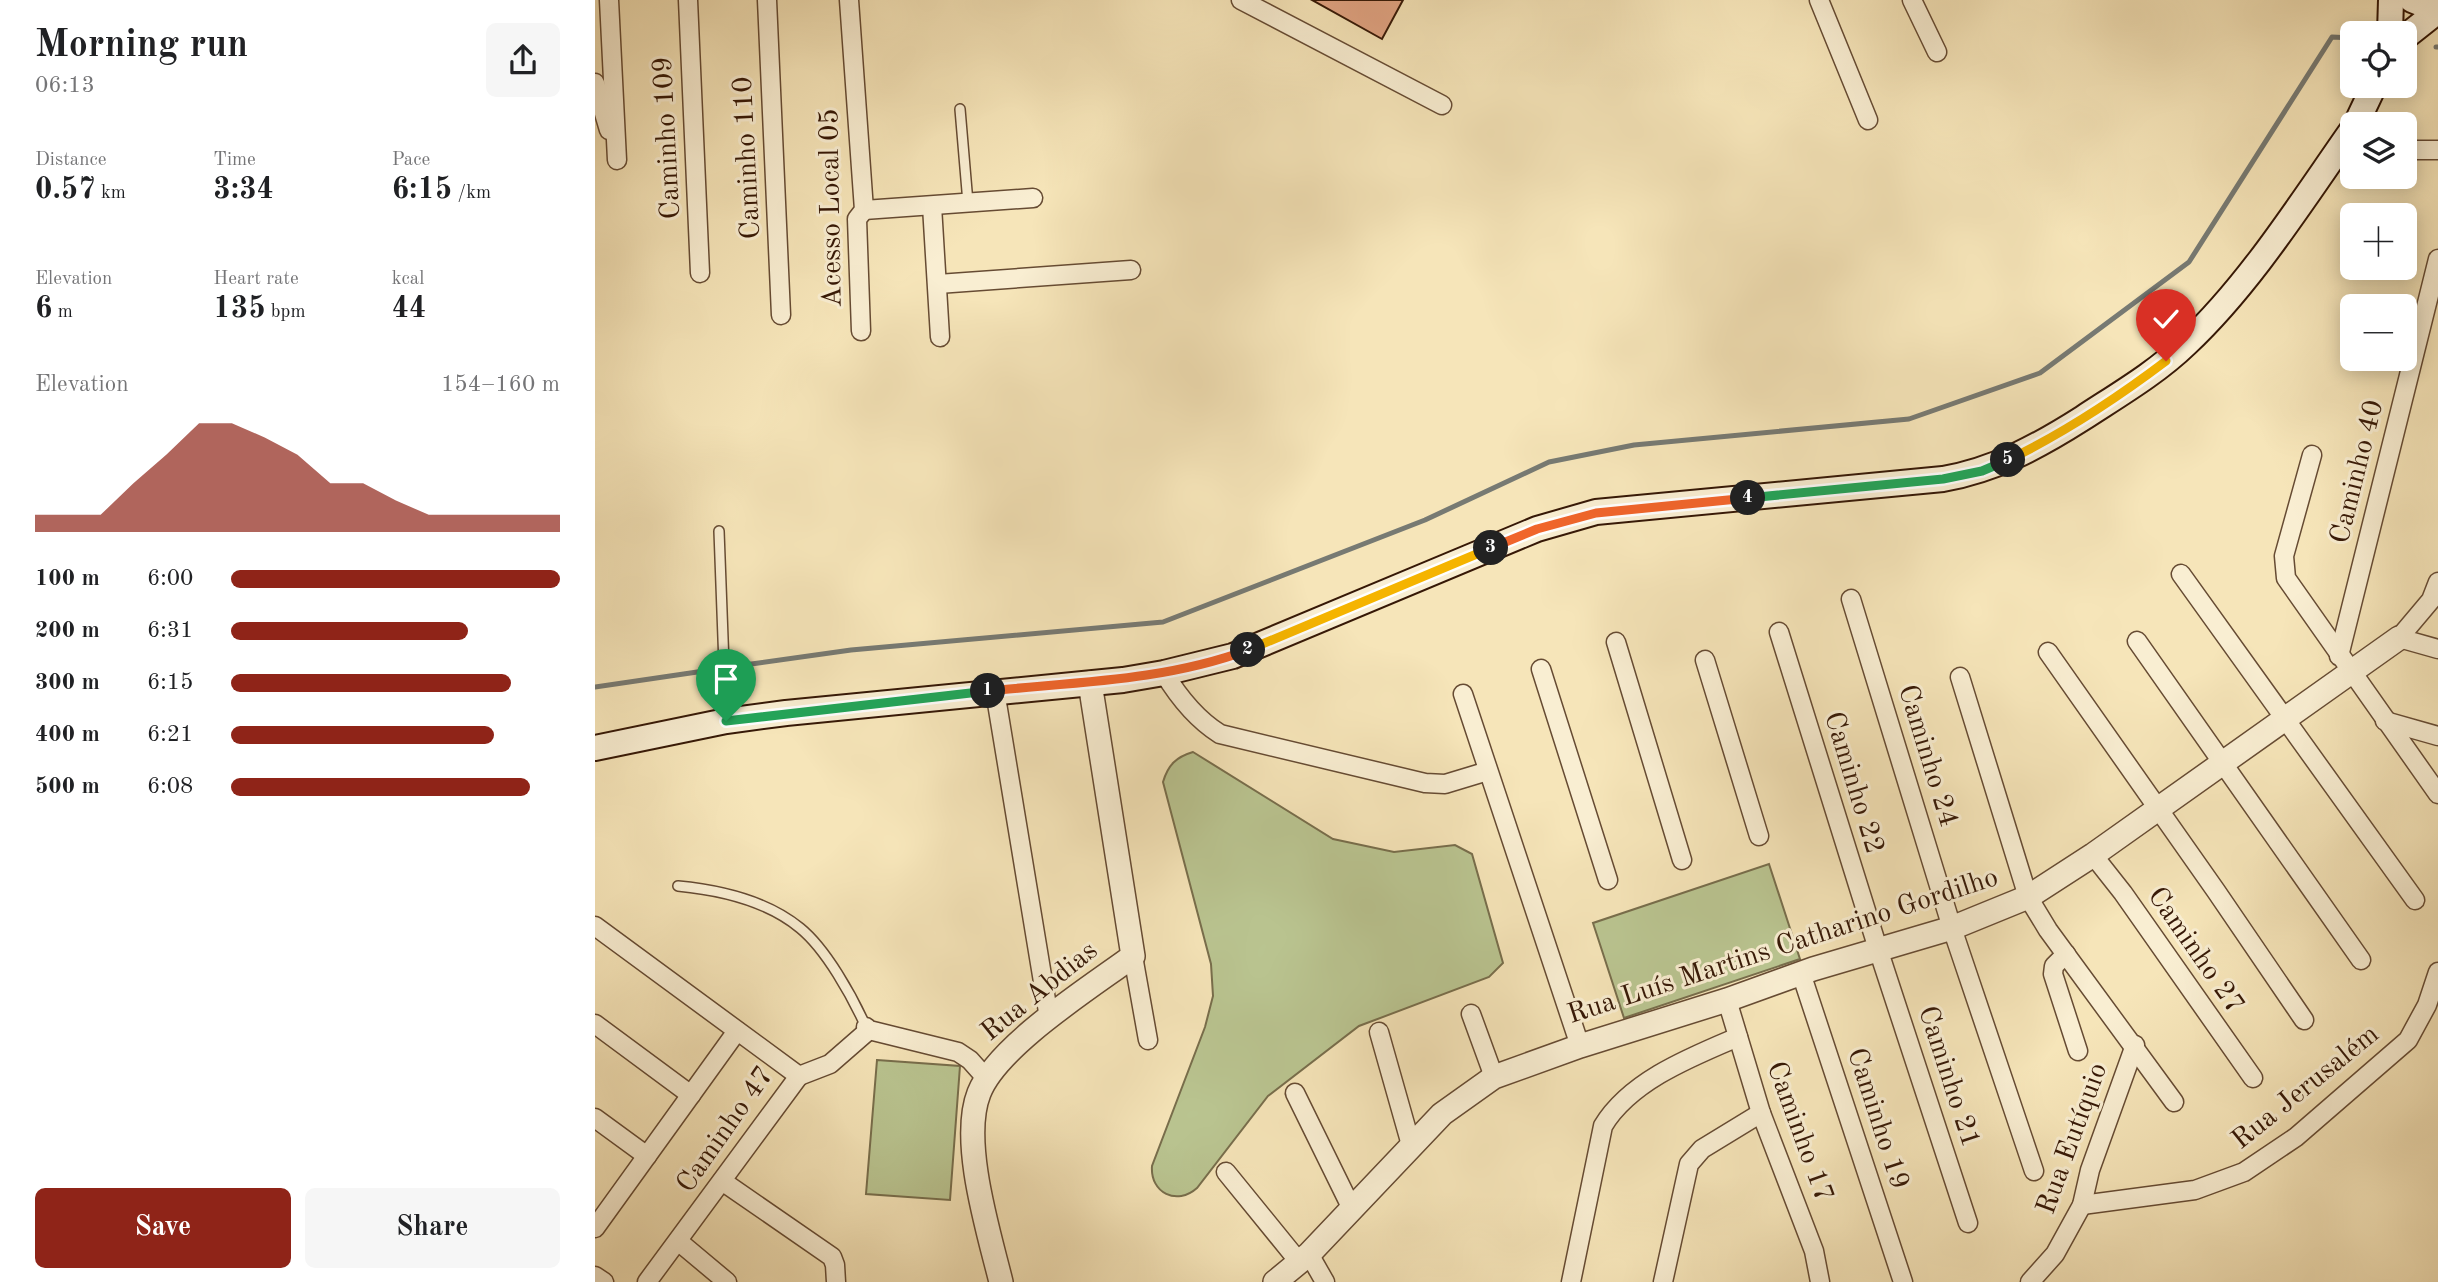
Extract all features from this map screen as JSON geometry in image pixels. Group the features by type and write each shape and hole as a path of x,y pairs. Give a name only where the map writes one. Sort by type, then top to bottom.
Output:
{"main road":[{"path":"2390,21 2391,0"},
{"path":"2412,0 2438,8"},
{"path":"2417,26 2438,8"},
{"path":"595,748 726,721 1164,673 1255,648 1537,529 1584,515 1943,479 1982,471 2041,444 2137,383 2184,346 2233,292 2273,241 2340,147"}],"street":[{"path":"595,83 617,160 609,0"},
{"name":"Caminho 109","path":"688,0 700,273"},
{"name":"Caminho 110","path":"767,0 781,314"},
{"name":"Acesso Local 05","path":"849,0 864,210 857,219 861,331"},
{"path":"1241,0 1442,105"},
{"path":"1819,0 1868,120"},
{"path":"1912,0 1937,52"},
{"path":"2417,150 2438,150"},
{"path":"864,210 1033,198"},
{"path":"932,206 940,337"},
{"name":"Caminho 40","path":"2344,664 2438,259"},
{"path":"938,284 1131,270"},
{"path":"2312,455 2283,566 2286,578 2438,794"},
{"path":"2181,574 2415,900"},
{"path":"2438,582 2431,600 2399,638 2438,649"},
{"name":"Caminho 24","path":"1851,599 1952,928 2034,1171"},
{"name":"Caminho 22","path":"1779,632 1878,949"},
{"name":"Rua Luís Martins Catharino Gordilho","path":"1275,1282 1304,1258 1442,1114 1494,1077 1801,973 1952,928 2028,897 2093,855 2283,718 2344,664 2399,638"},
{"path":"2137,640 2361,960"},
{"path":"1616,642 1682,860"},
{"path":"2048,652 2304,1020"},
{"path":"1705,660 1759,836"},
{"path":"1541,669 1608,880"},
{"path":"1164,673 1178,695 1209,727 1220,734 1425,783 1445,784 1488,771"},
{"path":"1959,677 2028,897 2066,954 2174,1102"},
{"path":"1090,683 1148,1040"},
{"path":"995,691 1049,1018"},
{"path":"1463,694 1580,1046"},
{"path":"2385,721 2438,736"},
{"name":"Caminho 27","path":"2093,855 2123,893 2253,1078"},
{"name":"Caminho 47","path":"595,926 799,1076 647,1282"},
{"name":"Caminho 21","path":"1878,949 1968,1223"},
{"path":"2066,954 2054,967 2053,974 2078,1051"},
{"name":"Rua Abdias","path":"1001,1282 975,1167 972,1132 978,1094 986,1078 1009,1052 1049,1018 1133,956"},
{"name":"Rua Jerusalém","path":"2082,1205 2195,1190 2244,1172 2306,1129 2408,1040 2427,1005 2438,972"},
{"name":"Caminho 19","path":"1801,973 1903,1282"},
{"name":"Caminho 17","path":"1727,1000 1761,1113 1814,1251 1819,1282"},
{"path":"1471,1014 1494,1077"},
{"path":"595,1024 691,1094"},
{"path":"799,1076 830,1064 868,1028 958,1052 970,1060 986,1078"},
{"path":"595,1228 737,1031"},
{"path":"1379,1032 1411,1144"},
{"path":"1571,1282 1603,1126 1610,1114 1629,1096 1676,1064 1738,1037"},
{"name":"Rua Eutíquio","path":"2030,1282 2055,1254 2082,1205 2090,1170 2134,1045"},
{"path":"1295,1093 1352,1209"},
{"path":"1663,1282 1689,1164 1702,1149 1761,1113"},
{"path":"595,1118 647,1156"},
{"path":"1226,1172 1325,1282"},
{"path":"722,1181 832,1258 836,1282"},
{"path":"678,1241 726,1282"},
{"path":"595,1276 604,1282"}],"lane":[{"path":"960,109 968,203"},
{"path":"719,531 726,721"},
{"path":"678,886 709,889 740,897 797,925 815,943 850,993 868,1028"}],"green space":[{"path":"1193,752 1333,839 1394,852 1455,845 1472,854 1503,963 1489,977 1359,1026 1268,1096 1197,1188 1181,1196 1173,1196 1160,1190 1155,1183 1152,1166 1205,1027 1213,996 1211,964 1163,782 1174,762"},
{"path":"1769,864 1800,959 1624,1018 1593,923"},
{"path":"877,1060 960,1066 950,1200 866,1194"}],"building":[{"path":"1312,0 1403,0 1382,39"}],"waterway":[{"path":"744,665 851,650 1163,622 1425,520 1549,462 1634,445 1909,419 2040,373 2189,262 2332,37 2340,37"},
{"path":"595,687 704,671"}],"route":[{"path":"726,721 995,691 1123,680 1164,673 1233,656 1537,529 1596,513 1964,476 2002,463 2041,444 2137,383 2166,361"}]}
